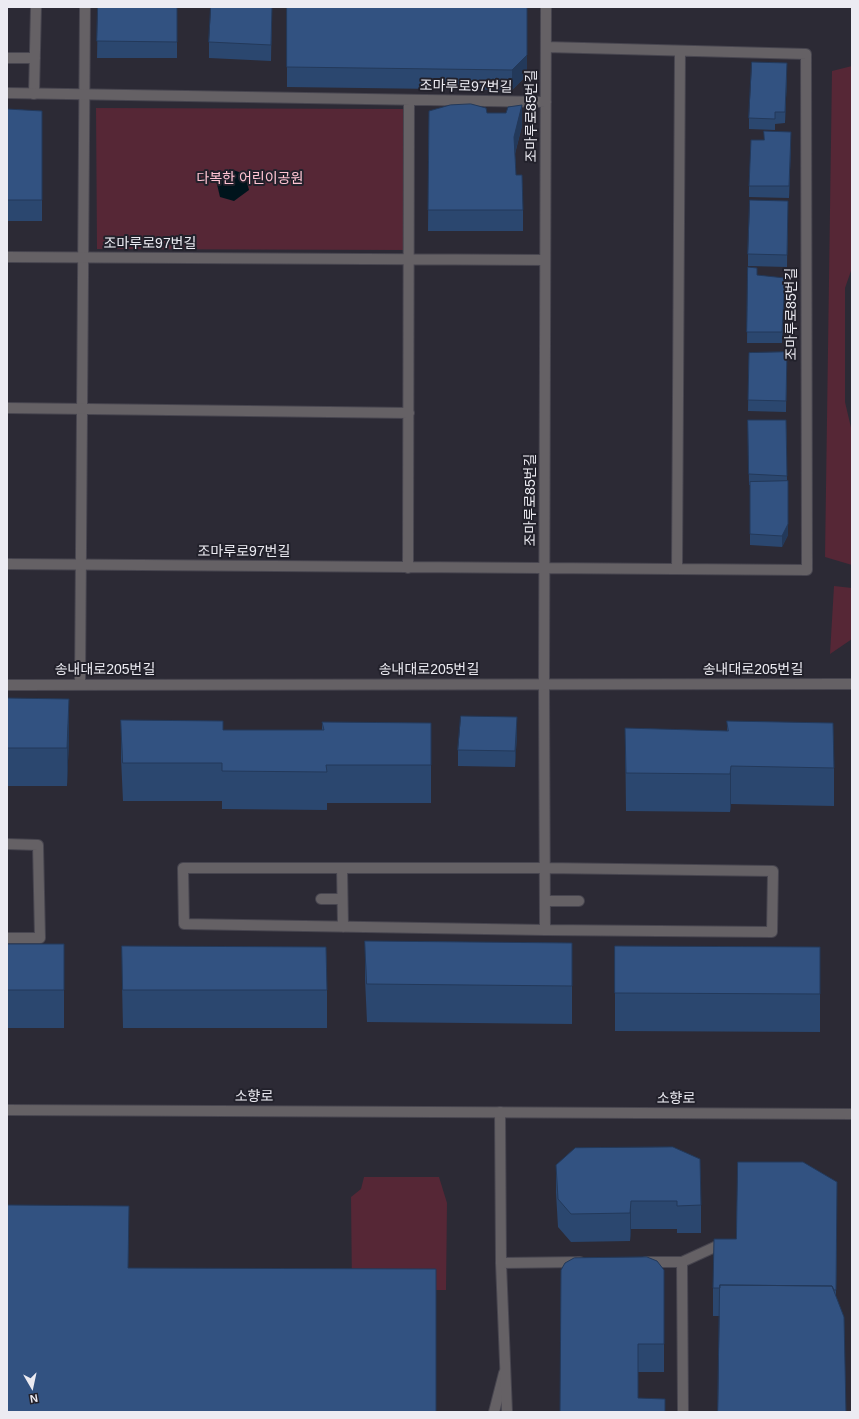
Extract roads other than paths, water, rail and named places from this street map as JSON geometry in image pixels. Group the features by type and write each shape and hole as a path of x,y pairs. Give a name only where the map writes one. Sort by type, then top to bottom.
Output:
{"street":[{"path":"34,94 36,7"},
{"name":"조마루로97번길","path":"80,684 86,7"},
{"name":"조마루로85번길","path":"545,930 544,569 546,7"},
{"name":"조마루로85번길","path":"544,569 807,570 806,54 546,47"},
{"path":"677,569 680,51"},
{"path":"7,58 35,58"},
{"name":"조마루로97번길","path":"7,93 546,102"},
{"name":"조마루로97번길","path":"408,568 410,100"},
{"name":"조마루로97번길","path":"7,257 545,260"},
{"path":"7,408 409,413"},
{"name":"조마루로97번길","path":"7,564 544,569"},
{"name":"송내대로205번길","path":"7,684 852,684"},
{"path":"7,844 38,845 40,938 7,938"},
{"path":"183,868 342,868 544,868 772,872 772,932 184,924 183,868"},
{"path":"342,868 343,927"},
{"path":"321,899 342,899"},
{"path":"545,901 578,901"},
{"name":"소향로","path":"7,1110 852,1114"},
{"path":"500,1112 501,1263 507,1412"},
{"path":"635,1262 682,1262 717,1246"},
{"path":"501,1263 587,1262"},
{"path":"682,1262 683,1412"},
{"path":"494,1412 505,1369"}],"water":[{"path":"230,169 245,174 249,190 234,201 220,197 216,180"}],"park label":[{"name":"다복한 어린이공원","path":"250,179"}]}
